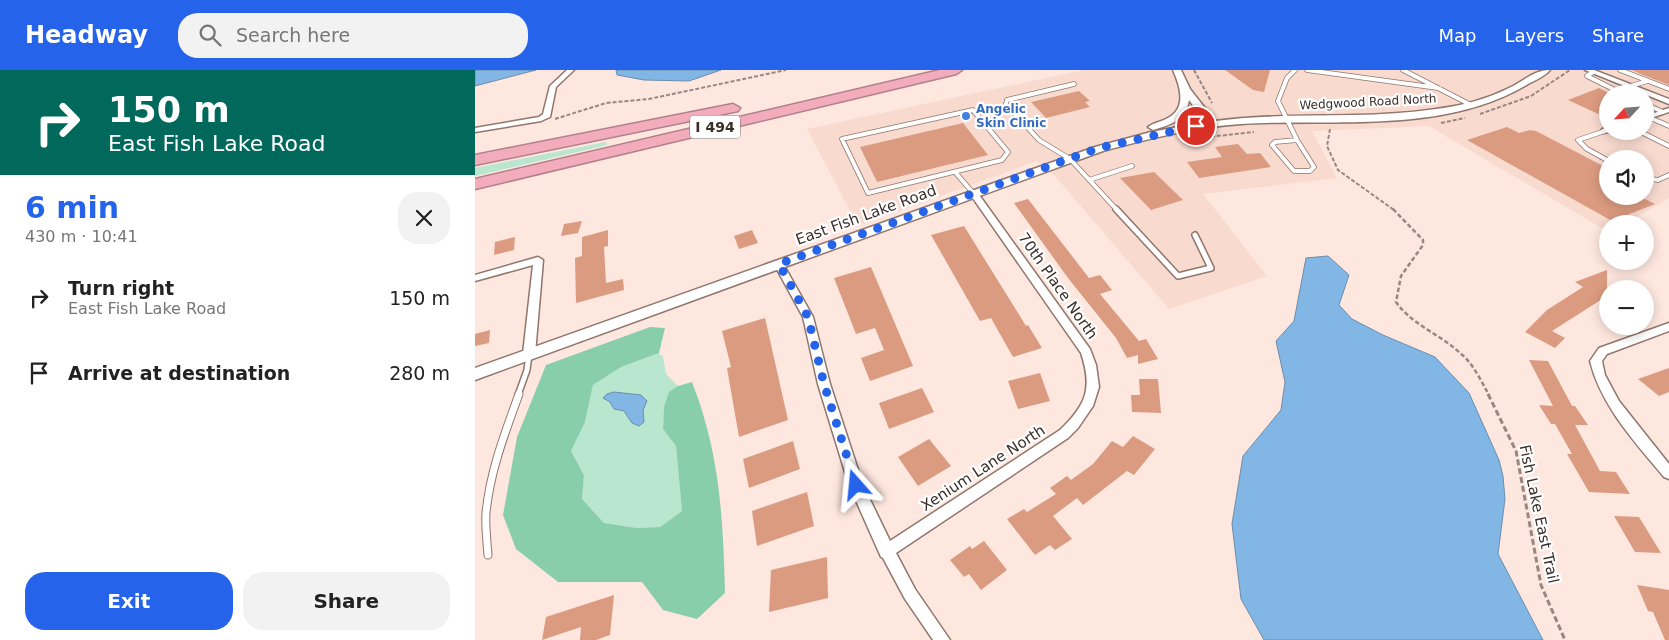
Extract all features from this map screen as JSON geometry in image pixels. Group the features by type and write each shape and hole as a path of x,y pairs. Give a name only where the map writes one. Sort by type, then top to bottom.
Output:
{"highway":[{"name":"I 494","path":"475,160 666,123 901,70"},
{"name":"I 494","path":"475,184 955,70"}],"street":[{"path":"475,130 541,119 547,115 553,86 571,70"},
{"path":"1177,70 1186,90 1212,124"},
{"name":"Wedgwood Road North","path":"1212,124 1408,114 1471,105 1519,88 1546,70"},
{"path":"1590,71 1628,85"},
{"path":"1099,148 1131,133 1173,119 1184,110 1186,90"},
{"path":"1654,96 1669,102"},
{"path":"1654,115 1666,111"},
{"name":"East Fish Lake Road","path":"475,374 1099,148 1152,135 1212,124"},
{"name":"70th Place North","path":"974,194 1085,352 1093,368 1094,384 1090,403"},
{"path":"475,278 538,260 529,354"},
{"path":"779,264 808,317 824,384 856,485 886,552 910,594 942,640"},
{"path":"1669,326 1609,348 1603,351 1596,361 1598,376 1608,394 1669,473"},
{"name":"Xenium Lane North","path":"886,552 1064,434 1080,419 1090,403"}],"lane":[{"path":"1295,70 1287,78 1278,101 1297,140 1314,167 1310,171 1293,171 1272,145 1275,142 1297,140"},
{"path":"1307,70 1438,88"},
{"path":"1403,70 1471,105"},
{"path":"1620,70 1669,89"},
{"path":"1590,71 1587,76 1604,85"},
{"path":"1634,85 1647,81"},
{"path":"1074,84 1007,100 1006,104 1039,140 1070,159 1178,276 1211,268 1195,235"},
{"path":"1654,107 1666,111"},
{"path":"973,110 1008,152 1002,160 955,172 868,193 842,139 973,110"},
{"path":"1654,120 1669,126"},
{"path":"1599,133 1578,140 1587,149 1599,156"},
{"path":"1654,138 1669,146"},
{"path":"1089,180 1132,166"},
{"path":"955,172 974,194"},
{"path":"1654,179 1658,180 1669,175"},
{"path":"488,554 486,515 489,489 497,457 527,370 529,354"}],"path":[{"path":"541,119 553,120 606,103 649,99 786,70"},
{"path":"1194,70 1205,93 1235,134"},
{"path":"1476,115 1509,106 1531,96 1570,70"},
{"path":"1433,123 1453,122 1467,118"},
{"name":"Fish Lake East Trail","path":"1338,127 1329,127 1331,132 1327,146 1338,170 1399,213 1423,240 1423,245 1401,276 1396,302 1404,314 1461,353 1479,375 1495,406 1516,451 1541,585 1565,640"},
{"path":"1197,138 1260,131"}],"shaded area":[{"path":"1084,70 1669,70 1669,198 1640,215 1599,215 1599,226 1429,126 1312,131 1337,178 1203,194 1267,276 1169,309 1055,176 1037,161 858,226 807,129"}],"green space":[{"path":"606,142 607,145 475,176 475,168"},
{"path":"650,327 665,328 659,353 621,367 593,385 585,422 571,451 584,475 582,499 604,523 637,528 660,527 682,511 676,446 663,429 664,407 669,392 678,386 692,382 709,434 714,460 721,512 725,593 697,619 663,610 642,582 558,582 516,549 503,515 517,437 546,365"},
{"path":"659,353 663,357 666,374 678,386 669,393 664,407 663,429 676,446 682,511 660,527 637,528 604,523 582,499 584,475 571,451 585,422 593,385 621,367"}],"water":[{"path":"475,70 536,70 475,86"},
{"path":"616,70 721,70 689,81 644,80 617,75"},
{"path":"1328,256 1349,275 1339,305 1352,319 1383,335 1435,357 1469,393 1499,460 1503,476 1505,499 1498,554 1543,640 1264,640 1241,599 1232,524 1243,456 1281,410 1285,382 1276,341 1294,321 1306,258"},
{"path":"614,392 641,395 647,401 643,410 644,422 639,426 632,423 624,411 614,409 610,402 603,398 607,394"}],"building":[{"path":"1225,70 1270,70 1264,92 1253,90"},
{"path":"1632,70 1669,70 1669,85 1643,75"},
{"path":"1599,88 1599,114 1568,100"},
{"path":"1079,91 1090,101 1085,102 1090,107 1046,118 1031,102"},
{"path":"963,123 988,155 877,182 860,147"},
{"path":"1507,127 1519,133 1530,130 1536,131 1599,164 1599,205 1652,205 1627,215 1601,215 1467,140"},
{"path":"1238,144 1247,154 1260,153 1271,167 1199,178 1187,162 1222,157 1215,147"},
{"path":"1154,172 1183,200 1151,210 1120,178"},
{"path":"1028,199 1089,278 1100,275 1112,290 1100,294 1139,341 1146,339 1158,359 1138,364 1138,355 1127,358 1116,338 1068,278 1014,203"},
{"path":"582,221 578,233 561,236 564,224"},
{"path":"964,226 1026,326 1028,325 1042,348 1013,357 991,318 980,321 931,235"},
{"path":"608,230 608,246 604,247 606,283 623,279 624,290 576,303 575,258 582,256 582,237"},
{"path":"752,230 758,243 739,249 734,236"},
{"path":"515,237 514,250 494,255 495,242"},
{"path":"871,267 913,366 870,381 861,358 884,350 875,328 856,334 834,278"},
{"path":"1607,270 1607,280 1599,280 1599,301 1552,331 1565,338 1555,348 1525,332 1547,310 1583,287 1575,282"},
{"path":"765,318 788,420 739,437 727,368 731,367 722,331"},
{"path":"490,330 489,343 475,346 475,334"},
{"path":"1529,360 1548,361 1572,406 1575,406 1588,425 1575,425 1600,471 1616,472 1630,494 1589,492 1567,454 1572,454 1555,424 1551,424 1539,405 1553,406"},
{"path":"1669,368 1669,392 1659,396 1638,379"},
{"path":"1040,373 1050,401 1018,409 1008,381"},
{"path":"1139,379 1158,379 1161,413 1132,412 1131,395 1140,395"},
{"path":"922,388 934,412 889,429 879,403"},
{"path":"1133,436 1155,449 1134,475 1127,471 1083,505 1077,498 1053,516 1072,539 1055,550 1050,545 1035,555 1007,519 1024,509 1027,512 1056,494 1050,488 1067,476 1071,480 1093,464 1112,441 1123,447"},
{"path":"929,439 951,466 918,486 898,457"},
{"path":"793,441 800,469 749,488 743,459"},
{"path":"807,492 814,526 757,546 752,511"},
{"path":"1614,516 1639,517 1661,553 1635,552"},
{"path":"984,541 1007,570 981,590 969,574 964,577 950,560 970,546 972,549"},
{"path":"827,557 828,598 769,612 771,570"},
{"path":"1637,585 1669,590 1669,640 1665,640 1653,612 1648,611"},
{"path":"614,595 610,635 596,640 580,640 581,627 542,640 546,617"}],"place":[{"name":"Angelic Skin Clinic","path":"966,116"}],"route":[{"path":"856,485 824,384 808,317 799,297 779,264 1099,148 1196,126"}]}
